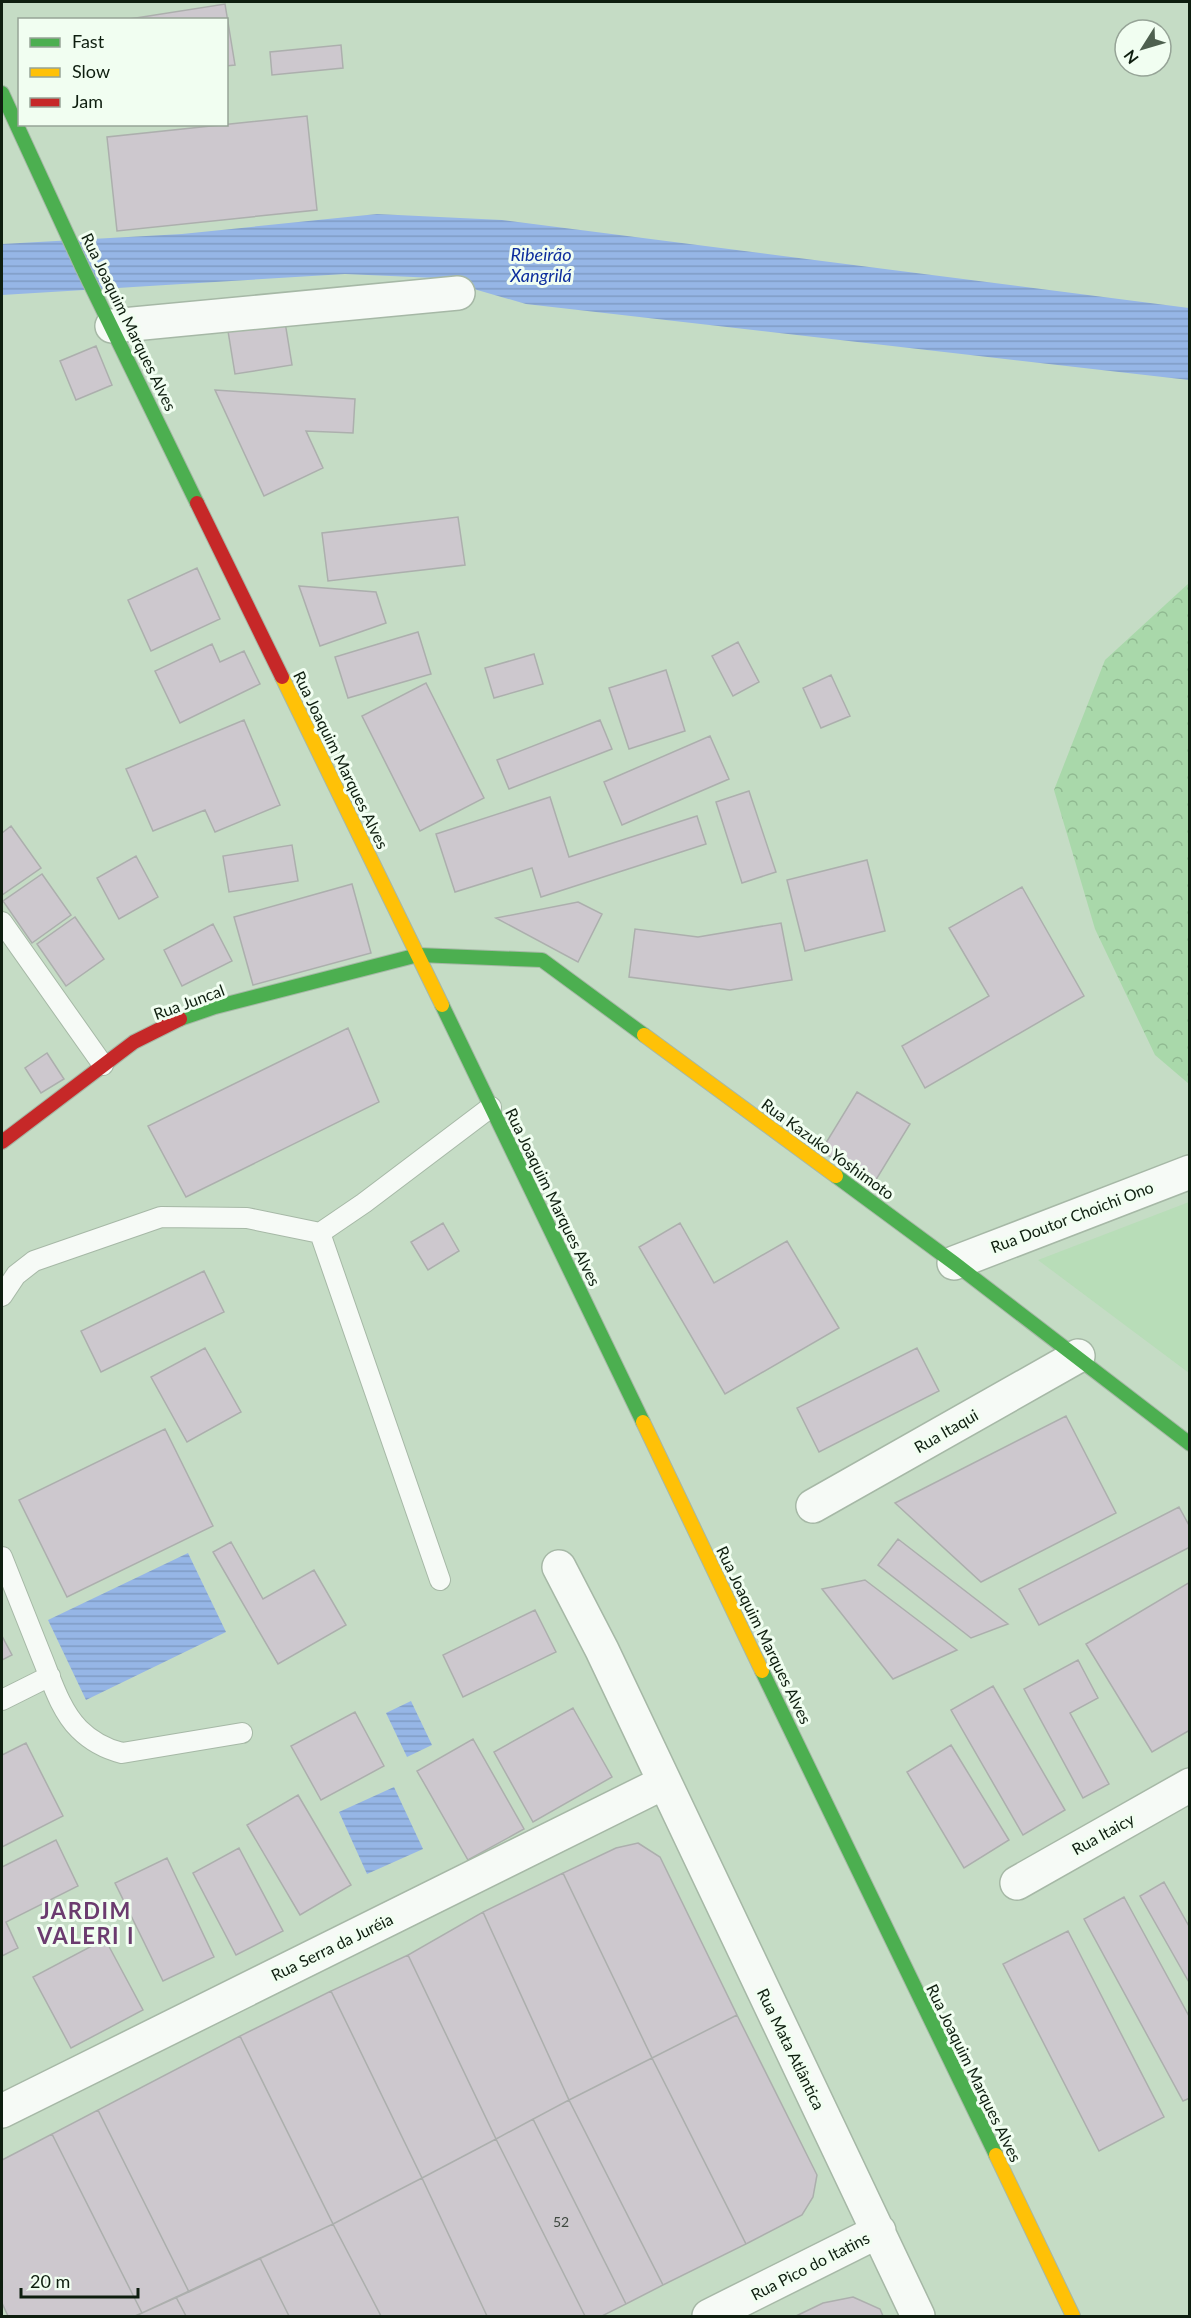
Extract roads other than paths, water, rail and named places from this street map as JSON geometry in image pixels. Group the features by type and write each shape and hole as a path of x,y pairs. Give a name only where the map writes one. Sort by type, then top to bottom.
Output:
{"street":[{"name":"Rua Joaquim Marques Alves","path":"2,93 83,269 418,955 1070,2315"},
{"path":"112,326 458,293"},
{"name":"Rua Juncal","path":"2,1142 134,1042 173,1022 215,1007 418,955"},
{"name":"Rua Kazuko Yoshimoto","path":"418,955 543,960 954,1263 1190,1444"},
{"name":"Rua Doutor Choichi Ono","path":"954,1263 1190,1172"},
{"name":"Rua Itaqui","path":"813,1506 1078,1356"},
{"name":"Rua Mata Atlântica","path":"560,1567 602,1650 663,1783 918,2316"},
{"name":"Rua Serra da Juréia","path":"2,2111 663,1783"},
{"name":"Rua Itaicy","path":"1017,1883 1190,1785"},
{"name":"Rua Pico do Itatins","path":"709,2316 879,2231"}],"lane":[{"path":"2,922 102,1065"},
{"path":"2,1296 16,1275 34,1261 161,1216 247,1218 320,1233 364,1203 491,1107"},
{"path":"320,1233 440,1580"},
{"path":"2,1557 67,1713 79,1729 106,1749 122,1753 242,1733"},
{"path":"2,1700 50,1676"}],"water":[{"name":"Ribeirão Xangrilá","path":"377,214 502,220 1189,308 1189,380 526,304 436,278 345,274 2,295 2,244 182,234"},
{"path":"188,1553 226,1632 86,1700 48,1620"},
{"path":"411,1701 432,1745 407,1757 386,1713"},
{"path":"394,1787 423,1849 367,1874 339,1812"}],"district":[{"name":"JARDIM VALERI I","path":"86,1924"}]}
